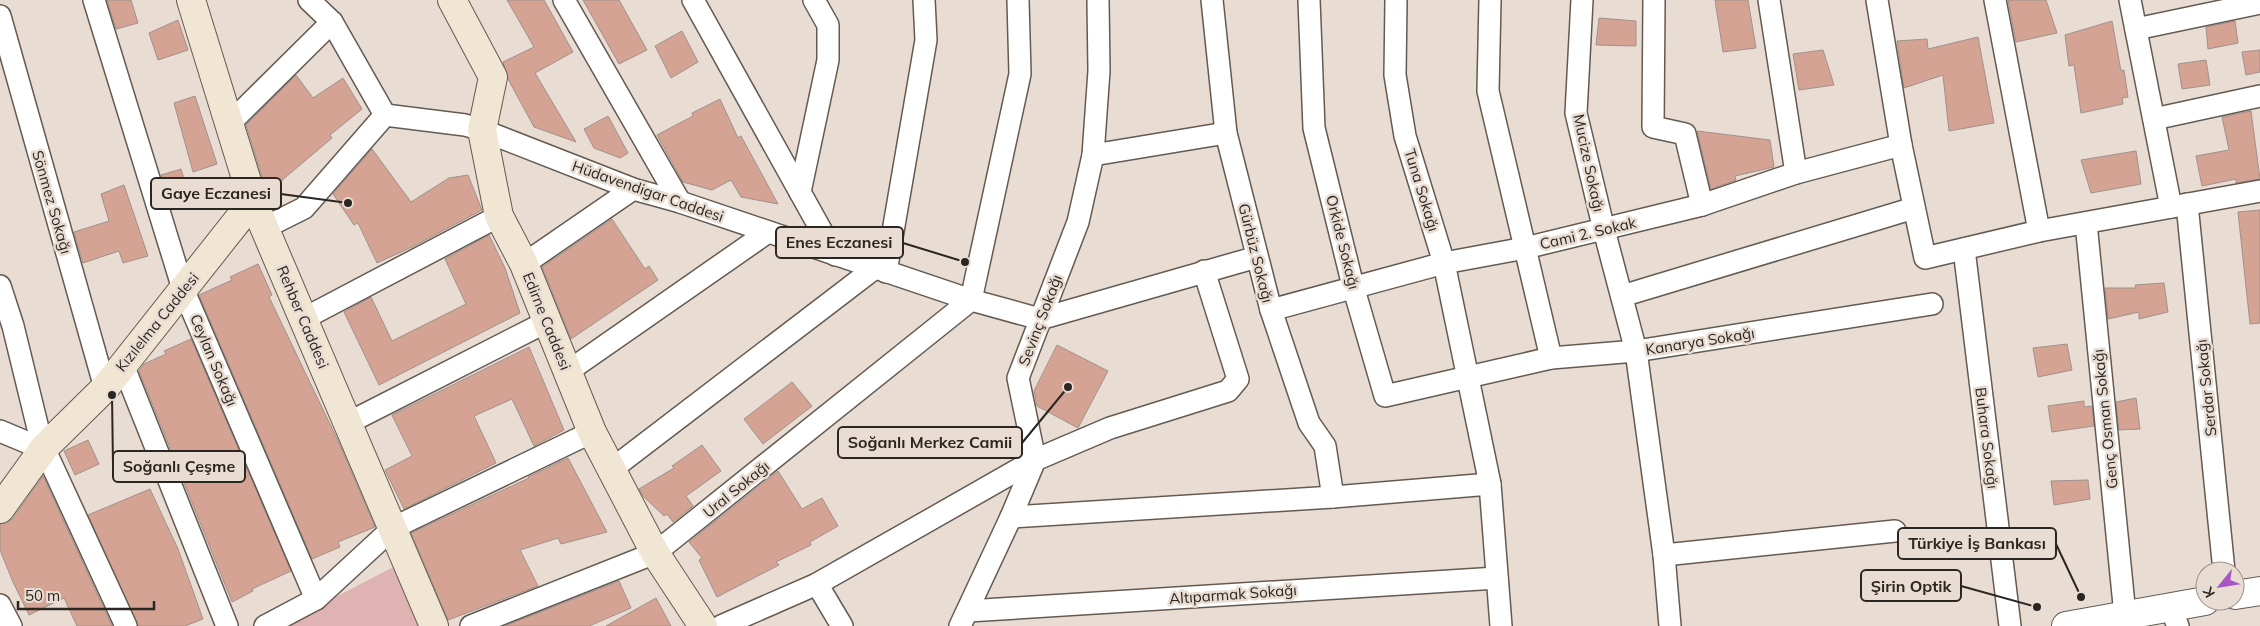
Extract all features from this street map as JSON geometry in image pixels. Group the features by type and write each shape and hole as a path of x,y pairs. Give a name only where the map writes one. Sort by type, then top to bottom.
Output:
{"main road":[{"name":"Rehber Caddesi","path":"191,0 229,124 264,228 434,626"},
{"name":"Edirne Caddesi","path":"452,0 493,77 482,130 499,216 524,264 592,432 655,553 703,626"},
{"name":"Kızılelma Caddesi","path":"0,508 43,448 105,388 254,201"}],"street":[{"name":"Ceylan Sokağı","path":"94,0 183,289 316,599"},
{"path":"264,228 304,208 385,115 332,22 309,0"},
{"path":"564,0 680,202"},
{"path":"693,0 835,255"},
{"path":"800,192 828,60 828,26 814,0"},
{"path":"612,468 880,270 926,40 924,0"},
{"path":"971,300 1020,74 1018,0"},
{"name":"Sevinç Sokağı","path":"1035,460 1018,378 1078,222 1093,154 1099,71 1098,0"},
{"name":"Gürbüz Sokağı","path":"1212,0 1226,133 1271,310 1309,423 1325,446 1333,498"},
{"name":"Orkide Sokağı","path":"1309,0 1314,128 1353,286 1385,396 1469,378"},
{"name":"Tuna Sokağı","path":"1396,0 1394,75 1405,136 1444,263 1490,484 1501,626"},
{"path":"1490,0 1488,91 1551,358"},
{"name":"Mucize Sokağı","path":"1582,0 1576,114 1636,351 1664,555 1670,626"},
{"path":"1654,0 1653,127 1685,134 1702,205"},
{"path":"1769,0 1796,173"},
{"path":"1877,0 1901,145 1925,258 2039,231 2260,191"},
{"path":"1995,0 2039,231"},
{"name":"Serdar Sokağı","path":"2130,0 2154,119 2179,206 2223,561"},
{"path":"2136,29 2260,3"},
{"name":"Sönmez Sokağı","path":"0,16 105,388"},
{"path":"229,124 332,22"},
{"path":"2154,119 2260,96"},
{"name":"Hüdavendigar Caddesi","path":"385,115 464,125 482,130 633,189 680,202 971,300 1040,319"},
{"path":"1093,154 1226,133"},
{"name":"Cami 2. Sokak","path":"1271,310 1353,286 1444,263 1525,248 1702,205 1796,173 1901,145"},
{"path":"524,264 633,189"},
{"path":"1622,296 1914,208"},
{"path":"304,318 499,216"},
{"name":"Genç Osman Sokağı","path":"2086,223 2125,615"},
{"path":"567,372 768,232"},
{"name":"Buhara Sokağı","path":"1964,250 2010,626"},
{"path":"1040,319 1257,257"},
{"path":"721,626 817,584 1035,460 1110,428 1228,392 1238,380 1204,271"},
{"path":"0,286 13,326 43,448 126,626"},
{"name":"Ural Sokağı","path":"470,626 655,553 971,300"},
{"name":"Kanarya Sokağı","path":"1469,378 1551,358 1636,351 1932,304"},
{"path":"348,423 548,321"},
{"path":"123,365 227,626"},
{"path":"0,431 43,448"},
{"path":"265,626 316,599 393,528 592,432"},
{"path":"964,618 1011,518 1035,460"},
{"path":"1011,518 1333,498 1490,484"},
{"path":"1664,555 1895,531"},
{"name":"Altıparmak Sokağı","path":"964,618 1497,578"},
{"path":"817,584 842,626"},
{"path":"2245,594 2260,591"},
{"path":"0,605 10,626"},
{"path":"2066,626 2125,615 2174,617 2195,606"}],"shaded area":[{"path":"399,564 426,626 280,626"}],"building":[{"path":"107,0 131,0 138,23 116,29"},
{"path":"507,0 544,0 573,52 535,73 576,142 534,127 508,79 503,62 534,47"},
{"path":"583,0 619,0 647,50 619,64"},
{"path":"1715,0 1748,0 1756,48 1723,52"},
{"path":"2008,0 2046,0 2057,33 2016,42"},
{"path":"1599,18 1636,21 1636,46 1596,45"},
{"path":"178,20 188,50 158,60 149,33"},
{"path":"2112,21 2121,71 2124,70 2128,97 2122,98 2123,104 2081,113 2074,65 2069,66 2065,35"},
{"path":"2235,21 2238,43 2208,49 2206,27"},
{"path":"682,31 698,62 671,78 655,46"},
{"path":"1978,37 1994,123 1949,131 1943,75 1904,88 1897,41 1927,39 1928,49"},
{"path":"1823,50 1834,85 1799,90 1793,54"},
{"path":"2260,50 2260,72 2246,75 2242,52"},
{"path":"2206,60 2210,85 2182,89 2178,64"},
{"path":"296,75 313,98 343,78 362,109 330,135 332,138 267,193 246,125"},
{"path":"195,96 217,164 193,172 174,103"},
{"path":"720,99 738,138 741,136 778,204 741,197 731,180 712,190 683,182 657,135 693,116 692,113"},
{"path":"2251,111 2260,179 2236,183 2236,179 2202,186 2196,156 2229,150 2222,117"},
{"path":"608,116 628,153 620,158 594,148 584,129"},
{"path":"1697,131 1770,140 1774,167 1735,176 1736,180 1711,189"},
{"path":"372,149 411,202 449,178 468,175 482,210 377,263 358,223 354,225 333,194"},
{"path":"2136,151 2141,184 2091,193 2081,160"},
{"path":"181,169 190,199 171,207 161,175"},
{"path":"124,185 148,256 123,263 119,251 83,263 74,232 109,221 101,194"},
{"path":"2260,210 2260,323 2250,324 2238,212"},
{"path":"612,219 645,269 649,266 658,280 571,339 542,267"},
{"path":"489,235 505,268 520,313 379,385 344,312 371,297 392,341 466,304 445,259"},
{"path":"258,264 272,295 269,297 339,443 375,527 338,542 340,547 312,559 199,295 232,280 230,277"},
{"path":"2164,283 2168,312 2139,319 2139,312 2108,319 2105,288 2136,288 2135,285"},
{"path":"191,339 291,571 252,589 253,591 232,602 139,371 144,364 166,354 164,351"},
{"path":"2067,344 2072,370 2038,377 2033,348"},
{"path":"1057,345 1108,371 1078,428 1037,406 1034,391"},
{"path":"529,347 564,430 534,446 512,399 474,416 496,463 404,509 385,470 412,456 392,415"},
{"path":"792,382 812,406 763,444 744,419"},
{"path":"2136,398 2140,429 2119,430 2116,402"},
{"path":"2084,401 2084,407 2092,406 2094,426 2052,432 2048,406"},
{"path":"88,440 99,464 75,475 64,451"},
{"path":"702,445 721,471 686,496 693,506 673,522 667,514 664,516 643,496 639,489 674,468 672,466"},
{"path":"568,458 607,532 561,544 558,538 520,550 538,586 448,620 411,533"},
{"path":"778,471 802,509 822,498 838,526 810,542 811,545 776,562 779,565 717,597 699,560 702,558 689,542"},
{"path":"43,476 112,626 77,626 64,598 29,615 13,582 0,550 0,524 7,523 13,518"},
{"path":"2088,480 2090,499 2054,505 2051,481"},
{"path":"150,489 178,549 203,619 185,626 138,626 88,515"},
{"path":"619,581 631,608 589,626 505,626"},
{"path":"656,598 671,626 606,626"}],"place":[{"name":"Gaye Eczanesi","path":"348,203"},
{"name":"Enes Eczanesi","path":"965,262"},
{"name":"Soğanlı Merkez Camii","path":"1068,387"},
{"name":"Soğanlı Çeşme","path":"112,395"},
{"name":"Türkiye İş Bankası","path":"2081,597"},
{"name":"Şirin Optik","path":"2037,607"}]}
